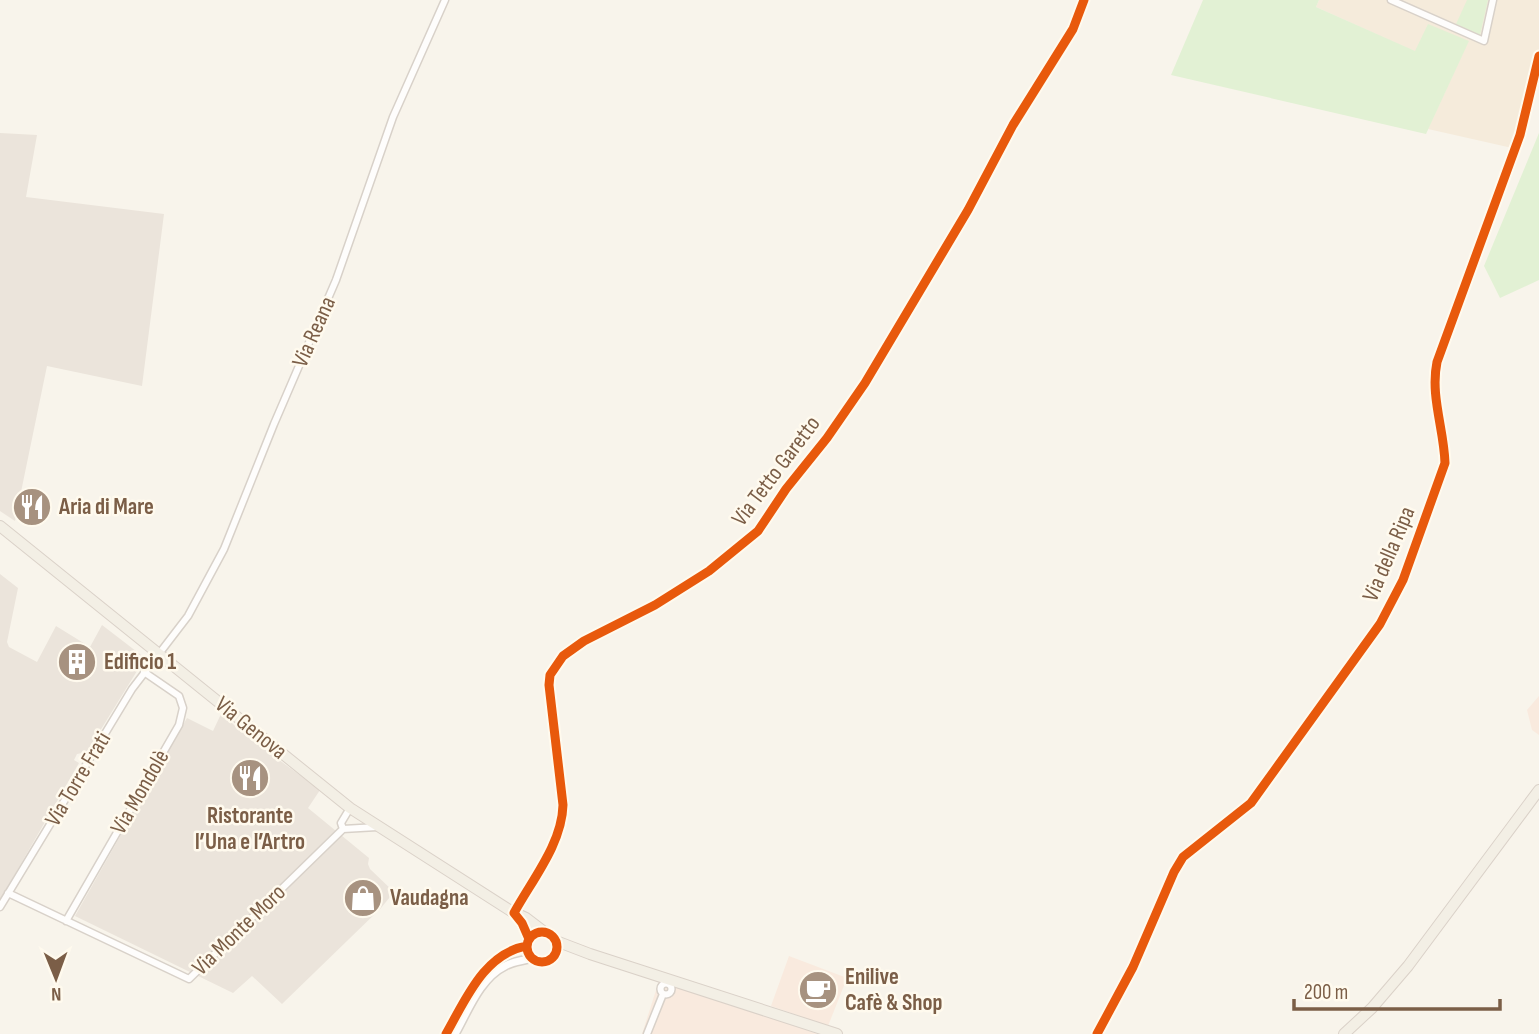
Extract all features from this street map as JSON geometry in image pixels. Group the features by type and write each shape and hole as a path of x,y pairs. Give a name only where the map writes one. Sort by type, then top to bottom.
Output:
{"main road":[{"name":"Via Genova","path":"0,526 354,811 543,931"},
{"path":"1344,1034 1408,966 1539,790"},
{"name":"Via Genova","path":"514,913 522,923 528,943"},
{"path":"556,941 552,959 542,962 532,958 528,943 535,933 543,931 551,934 556,941 590,954 837,1034"},
{"path":"555,955 590,954"}],"street":[{"name":"Via Reana","path":"159,652 188,615 224,548 278,413 336,280 393,117 445,0"},
{"name":"Via Tetto Garetto","path":"514,913 555,841 563,820 549,685 556,663 584,641 655,605 709,571 758,531 786,489 827,438 878,361 968,210 1013,125 1073,30 1084,0"},
{"path":"1391,0 1484,41 1493,0"},
{"name":"Via della Ripa","path":"1097,1034 1133,967 1183,857 1251,803 1380,624 1400,588 1445,463 1445,443 1434,389 1437,362 1520,135 1539,56"},
{"name":"Via Torre Frati","path":"0,907 144,672 159,652"},
{"name":"Via Mondolè","path":"66,921 179,725 183,708 178,696 144,672"},
{"path":"353,829 354,811"},
{"name":"Via Monte Moro","path":"8,893 189,979 343,829 341,823 354,811"},
{"path":"343,829 379,827"},
{"path":"446,1034 483,972 503,956 528,943"},
{"path":"455,1034 482,986 496,971 507,964 532,958"},
{"path":"647,1034 663,994 660,987 669,981"}],"shaded area":[{"path":"1319,0 1539,0 1539,75 1521,150 1428,129 1468,42 1416,52 1316,7"},
{"path":"0,133 37,135 26,197 164,214 142,386 47,366 15,521 0,511"},
{"path":"0,574 18,588 7,642 9,647 37,662 56,626 90,647 102,625 145,658 87,752 77,754 74,760 79,763 0,900"},
{"path":"1539,696 1539,735 1532,730 1527,710"},
{"path":"221,714 320,790 308,808 369,858 370,869 394,892 381,908 282,1004 252,976 233,993 75,916 187,718 213,731"},
{"path":"789,956 847,978 828,1026 771,1006"},
{"path":"662,981 818,1034 642,1034 658,984"}],"green space":[{"path":"1203,0 1319,0 1316,7 1415,51 1428,24 1469,41 1426,134 1171,75"},
{"path":"1467,0 1488,0 1480,35 1456,24"},
{"path":"1539,133 1539,280 1500,298 1484,266"}],"cycle path":[{"path":"529,939 514,913 552,848 563,805 550,675 563,656 584,641 655,605 709,571 758,531 865,383 968,210 1013,125 1073,29 1084,0"},
{"path":"1097,1034 1133,967 1183,857 1251,803 1380,624 1403,580 1445,463 1436,400 1437,362 1520,135 1539,56"},
{"path":"542,932 553,936 557,947 553,958 542,962 531,958 527,947 531,936 542,932"},
{"path":"446,1034 487,968 512,950 527,946"}],"place":[{"name":"Aria di Mare","path":"32,507"},
{"name":"Edificio 1","path":"77,662"},
{"name":"Ristorante l’Una e l’Artro","path":"250,778"},
{"name":"Vaudagna","path":"363,898"},
{"name":"Enilive Cafè & Shop","path":"818,990"}]}
